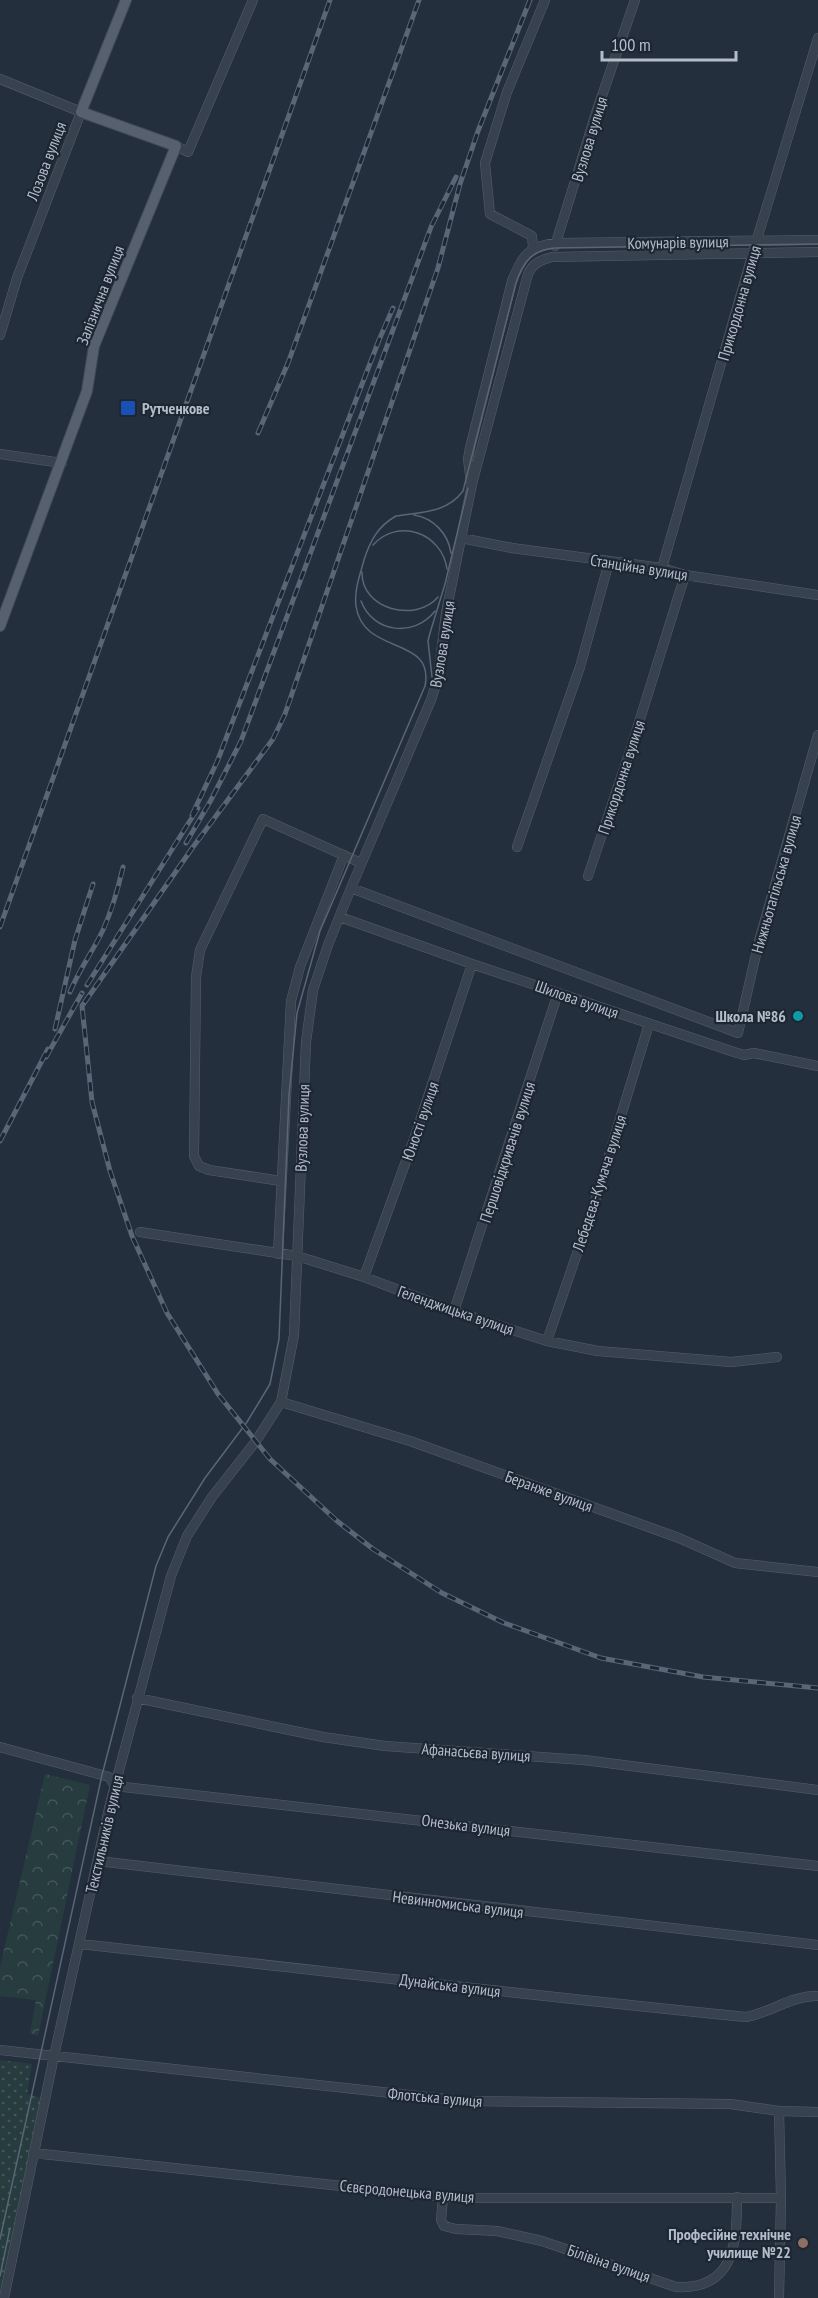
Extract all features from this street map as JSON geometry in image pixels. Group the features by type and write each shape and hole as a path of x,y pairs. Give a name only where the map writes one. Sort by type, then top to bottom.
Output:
{"main road":[{"name":"Лозова вулиця","path":"81,111 126,0"},
{"path":"81,111 176,146"},
{"name":"Залізнична вулиця","path":"0,626 87,391 94,346 176,146"}],"street":[{"path":"176,146 188,152 253,0"},
{"path":"536,246 532,236 490,214 485,163 507,92 545,0"},
{"name":"Вузлова вулиця","path":"552,257 596,113 635,0"},
{"name":"Прикордонна вулиця","path":"662,568 756,241 818,38"},
{"path":"0,79 81,111"},
{"name":"Лозова вулиця","path":"0,335 17,279 81,111"},
{"name":"Комунарів вулиця","path":"536,246 556,243 818,240"},
{"name":"Вузлова вулиця","path":"281,1402 294,1335 307,1027 313,990 361,863 435,689 446,613 472,484 525,283 532,267 528,257 536,246"},
{"name":"Вузлова вулиця","path":"472,484 468,459 470,448 512,281 521,262 536,246"},
{"name":"Комунарів вулиця","path":"552,257 818,252"},
{"path":"532,267 541,260 552,257"},
{"path":"0,454 62,463"},
{"name":"Станційна вулиця","path":"461,538 662,568 685,575 818,595"},
{"path":"517,847 580,667 609,561"},
{"name":"Прикордонна вулиця","path":"588,876 685,575"},
{"name":"Нижньотагільська вулиця","path":"738,1033 759,941 818,735"},
{"path":"281,1181 209,1170 199,1166 194,1156 196,977 200,950 263,819 361,863"},
{"path":"278,1254 291,1001 300,967 344,855"},
{"name":"Шилова вулиця","path":"351,888 738,1033"},
{"name":"Шилова вулиця","path":"340,916 472,964 744,1055 754,1053 818,1066"},
{"name":"Юності вулиця","path":"364,1277 414,1139 472,964"},
{"name":"Першовідкривачів вулиця","path":"454,1311 558,993"},
{"name":"Лебедєва-Кумача вулиця","path":"547,1341 595,1201 649,1024"},
{"name":"Геленджицька вулиця","path":"140,1232 297,1256 547,1341 598,1351 731,1362 777,1357"},
{"name":"Беранже вулиця","path":"281,1402 410,1441 679,1538 735,1563 818,1572"},
{"name":"Текстильників вулиця","path":"4,2298 54,2056 115,1786 171,1576 186,1536 212,1497 256,1441 281,1402"},
{"name":"Афанасьєва вулиця","path":"137,1698 343,1740 385,1746 584,1760 818,1791"},
{"path":"0,1747 108,1777 115,1786"},
{"name":"Онезька вулиця","path":"115,1786 818,1866"},
{"name":"Невинномиська вулиця","path":"98,1861 818,1945"},
{"name":"Дунайська вулиця","path":"79,1944 451,1984 551,1998 746,2017 797,1999 818,1996"},
{"name":"Флотська вулиця","path":"0,2050 464,2101 730,2104 779,2111 818,2112"},
{"path":"779,2111 781,2198 779,2298"},
{"name":"Сєвєродонецька вулиця","path":"33,2153 443,2197 781,2198"},
{"name":"Білівіна вулиця","path":"443,2197 441,2220 444,2226 456,2229 497,2231 542,2241 676,2287 692,2288 706,2285 717,2277 730,2259 736,2240 737,2197"}],"green space":[{"path":"45,1774 90,1785 38,2036 30,2033 36,2000 0,1996 0,1967"},
{"path":"0,2060 32,2064 27,2094 46,2099 0,2298"}],"tram line":[{"path":"0,2239 102,1775 156,1566 168,1537 205,1478 247,1422 270,1384 279,1339 289,1095 297,1013 320,931 425,686 425,670 419,659 409,651 371,632 361,622 356,606 356,594 369,547 380,529 396,516 441,508 457,498 463,491 516,283 525,263 534,254 555,248 818,244"},
{"path":"432,677 428,641 445,584 468,488"},
{"path":"414,515 427,519 443,533 451,553"},
{"path":"373,545 394,532 418,533 437,546 447,569"},
{"path":"362,572 364,585 370,596 391,608 404,611 417,609 428,605 438,597"},
{"path":"361,601 375,620 395,628 416,625 426,620 435,611"},
{"path":"0,2276 10,2228"}],"railway":[{"path":"0,927 330,0"},
{"path":"258,433 288,363 419,0"},
{"path":"530,0 478,131 460,184 438,268 285,714 273,739 193,847 82,1006 92,1102 110,1171 132,1236 167,1313 218,1394 270,1459 337,1521 373,1549 442,1593 504,1623 601,1658 703,1677 818,1688"},
{"path":"186,843 241,741 431,227 456,177"},
{"path":"192,815 217,762 393,308"},
{"path":"87,985 198,808"},
{"path":"70,992 106,922 115,899 123,867"},
{"path":"55,1029 75,940 93,884"},
{"path":"46,1057 82,993"},
{"path":"0,1141 48,1049"}],"place":[{"name":"Рутченкове","path":"128,408"},
{"name":"Школа №86","path":"798,1016"},
{"name":"Професійне технічне училище №22","path":"803,2243"}]}
